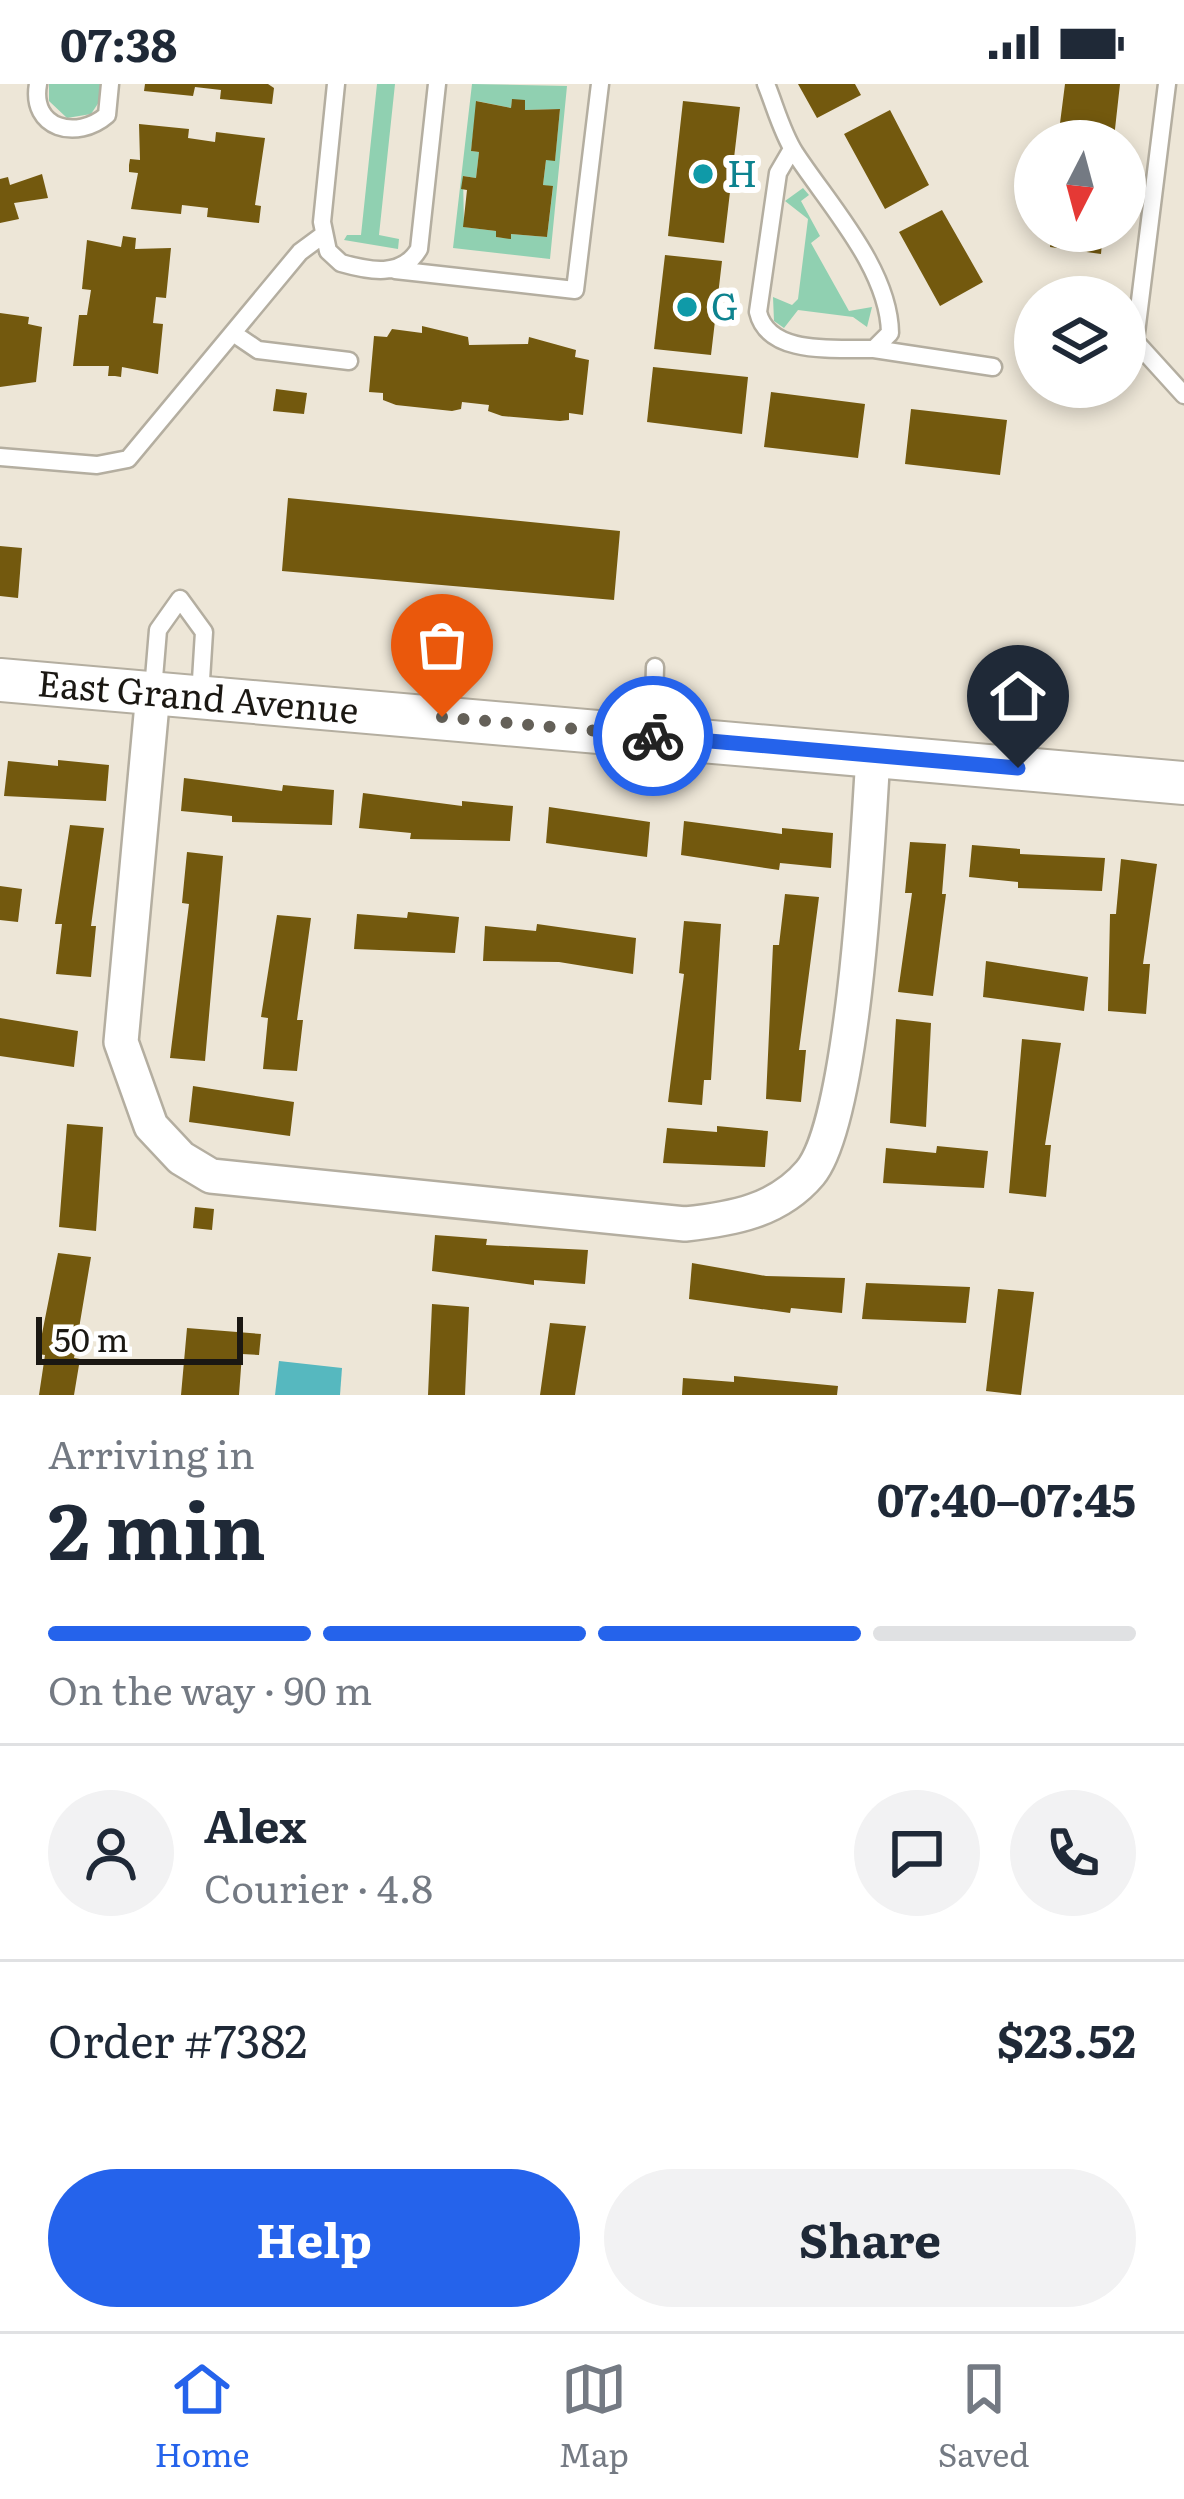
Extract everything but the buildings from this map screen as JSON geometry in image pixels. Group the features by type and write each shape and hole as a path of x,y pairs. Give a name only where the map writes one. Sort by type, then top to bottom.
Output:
{"street":[{"name":"East Grand Avenue","path":"0,680 1184,783"},
{"path":"153,693 121,1042 151,1126 182,1159 211,1176 685,1224 731,1219 771,1205 809,1173 824,1151 837,1118 873,755"}],"lane":[{"path":"38,84 42,111 51,124 67,132 94,126 106,115 110,84"},
{"path":"336,84 323,235 341,263 575,290 600,84"},
{"path":"393,270 409,263 419,249 437,84"},
{"path":"766,84 792,149 828,198 890,306 890,332 874,349"},
{"path":"1167,84 1135,341 1184,395"},
{"path":"792,149 773,197 758,312 761,328 776,340 993,367"},
{"path":"0,457 98,465 128,459 300,252 323,235"},
{"path":"233,333 257,350 349,361"},
{"path":"153,693 158,630 180,599 204,632 200,697"},
{"path":"653,736 655,667"}],"green space":[{"path":"49,84 100,84 101,99 91,114 67,118 49,101"},
{"path":"377,84 395,84 379,235 399,239 398,249 344,240 347,235 361,235"},
{"path":"472,84 567,86 550,259 453,248","holes":["512,100 519,100 525,110 560,109 555,160 546,160 543,185 553,187 547,237 511,234 503,238 496,237 496,231 464,227 463,176 476,178 479,152 471,151 477,101 511,108"]},
{"path":"803,188 809,195 801,201 820,236 811,243 849,311 872,307 867,327 853,317 798,310 784,328 774,321 773,297 792,305 798,299 808,219 785,201"}],"water":[{"path":"279,1361 342,1368 340,1395 275,1395"}],"way so far":[{"path":"442,717 653,736"}],"place":[{"name":"H","path":"703,174"},
{"name":"G","path":"687,307"}],"route":[{"path":"653,736 1018,768"}]}
